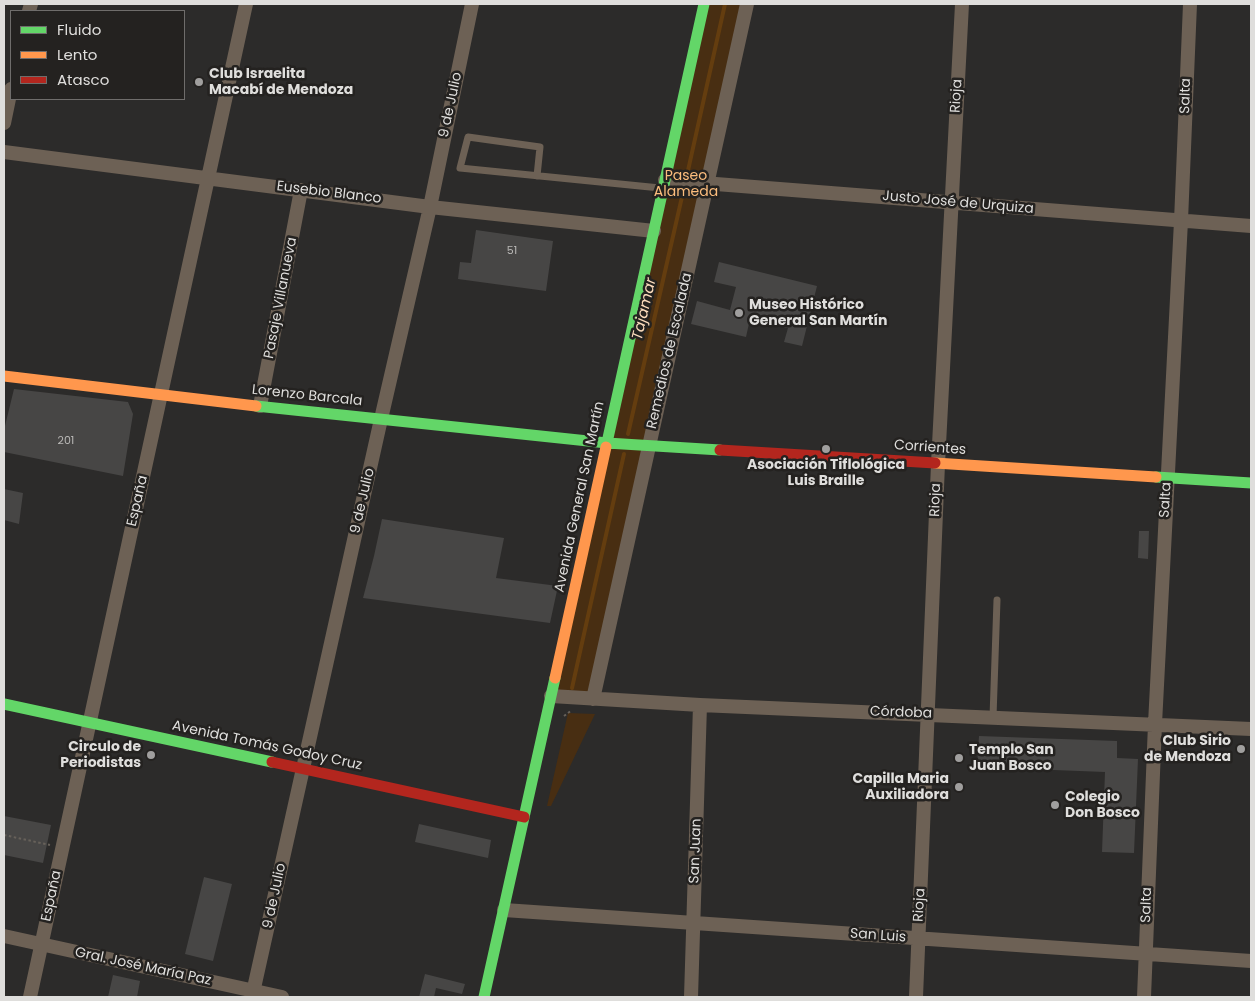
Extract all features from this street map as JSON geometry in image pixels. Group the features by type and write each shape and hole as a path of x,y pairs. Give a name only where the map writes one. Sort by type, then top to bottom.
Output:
{"main road":[{"name":"Avenida General San Martín","path":"484,997 704,4"},
{"name":"Lorenzo Barcala","path":"4,376 260,406 607,443"},
{"name":"Corrientes","path":"607,443 1251,483"},
{"name":"Avenida Tomás Godoy Cruz","path":"4,704 524,817"}],"street":[{"name":"España","path":"30,997 88,723 162,394 246,4"},
{"name":"9 de Julio","path":"253,994 430,207 472,4"},
{"name":"Remedios de Escalada","path":"593,699 748,4"},
{"name":"Rioja","path":"916,997 950,202 962,4"},
{"name":"Salta","path":"1144,997 1155,724 1181,221 1190,4"},
{"path":"4,123 10,94"},
{"name":"Eusebio Blanco","path":"4,152 430,207 654,230"},
{"name":"Justo José de Urquiza","path":"664,184 708,183 1251,226"},
{"name":"Pasaje Villanueva","path":"260,406 301,190"},
{"name":"Córdoba","path":"551,696 1251,729"},
{"name":"San Juan","path":"691,997 700,704"},
{"name":"San Luis","path":"504,910 1251,962"},
{"name":"Gral. José María Paz","path":"4,936 253,994 282,997"}],"lane":[{"path":"537,176 540,147 468,137 460,168 537,176 664,184"},
{"path":"993,717 997,600"}],"path":[{"path":"4,835 62,847"}],"green space":[{"name":"Paseo Alameda","path":"704,4 747,4 593,699 551,696"},
{"path":"568,713 595,714 551,806 547,806"}],"building":[{"path":"476,230 553,241 546,291 458,279 460,262 471,263"},
{"path":"719,262 817,286 802,346 784,342 788,328 750,319 746,337 691,324 697,301 730,310 736,287 714,282"},
{"path":"14,389 128,402 133,414 123,476 4,452 4,430"},
{"path":"4,489 23,493 19,524 4,520"},
{"path":"382,519 504,538 496,578 558,586 550,623 363,598"},
{"path":"1139,531 1149,531 1148,559 1138,558"},
{"path":"979,736 1117,741 1117,758 1138,759 1134,853 1102,852 1105,772 977,767"},
{"path":"4,816 51,825 43,863 4,855"},
{"path":"419,824 491,840 488,858 415,842"},
{"path":"204,877 232,884 213,961 185,954"},
{"path":"425,974 465,984 462,994 436,988 434,997 419,997"},
{"path":"113,975 140,981 137,997 108,997"}],"waterway":[{"name":"Tajamar","path":"687,175 725,4"},
{"name":"Tajamar","path":"628,434 684,188"},
{"name":"Tajamar","path":"572,688 624,454"}],"traffic: fast":[{"path":"606,447 704,4"},
{"path":"256,406 607,443 720,450"},
{"path":"1156,477 1251,483"},
{"path":"484,997 555,678"},
{"path":"4,704 272,762"}],"traffic: slow":[{"path":"4,376 256,406"},
{"path":"555,678 606,447"},
{"path":"935,463 1156,477"}],"traffic: jam":[{"path":"720,450 935,463"},
{"path":"272,762 524,817"}],"place":[{"name":"Club Israelita Macabí de Mendoza","path":"199,82"},
{"name":"Museo Histórico General San Martín","path":"739,313"},
{"name":"Asociación Tiflológica Luis Braille","path":"826,449"},
{"name":"Club Sirio de Mendoza","path":"1241,749"},
{"name":"Circulo de Periodistas","path":"151,755"},
{"name":"Templo San Juan Bosco","path":"959,758"},
{"name":"Capilla Maria Auxiliadora","path":"959,787"},
{"name":"Colegio Don Bosco","path":"1055,805"}]}
